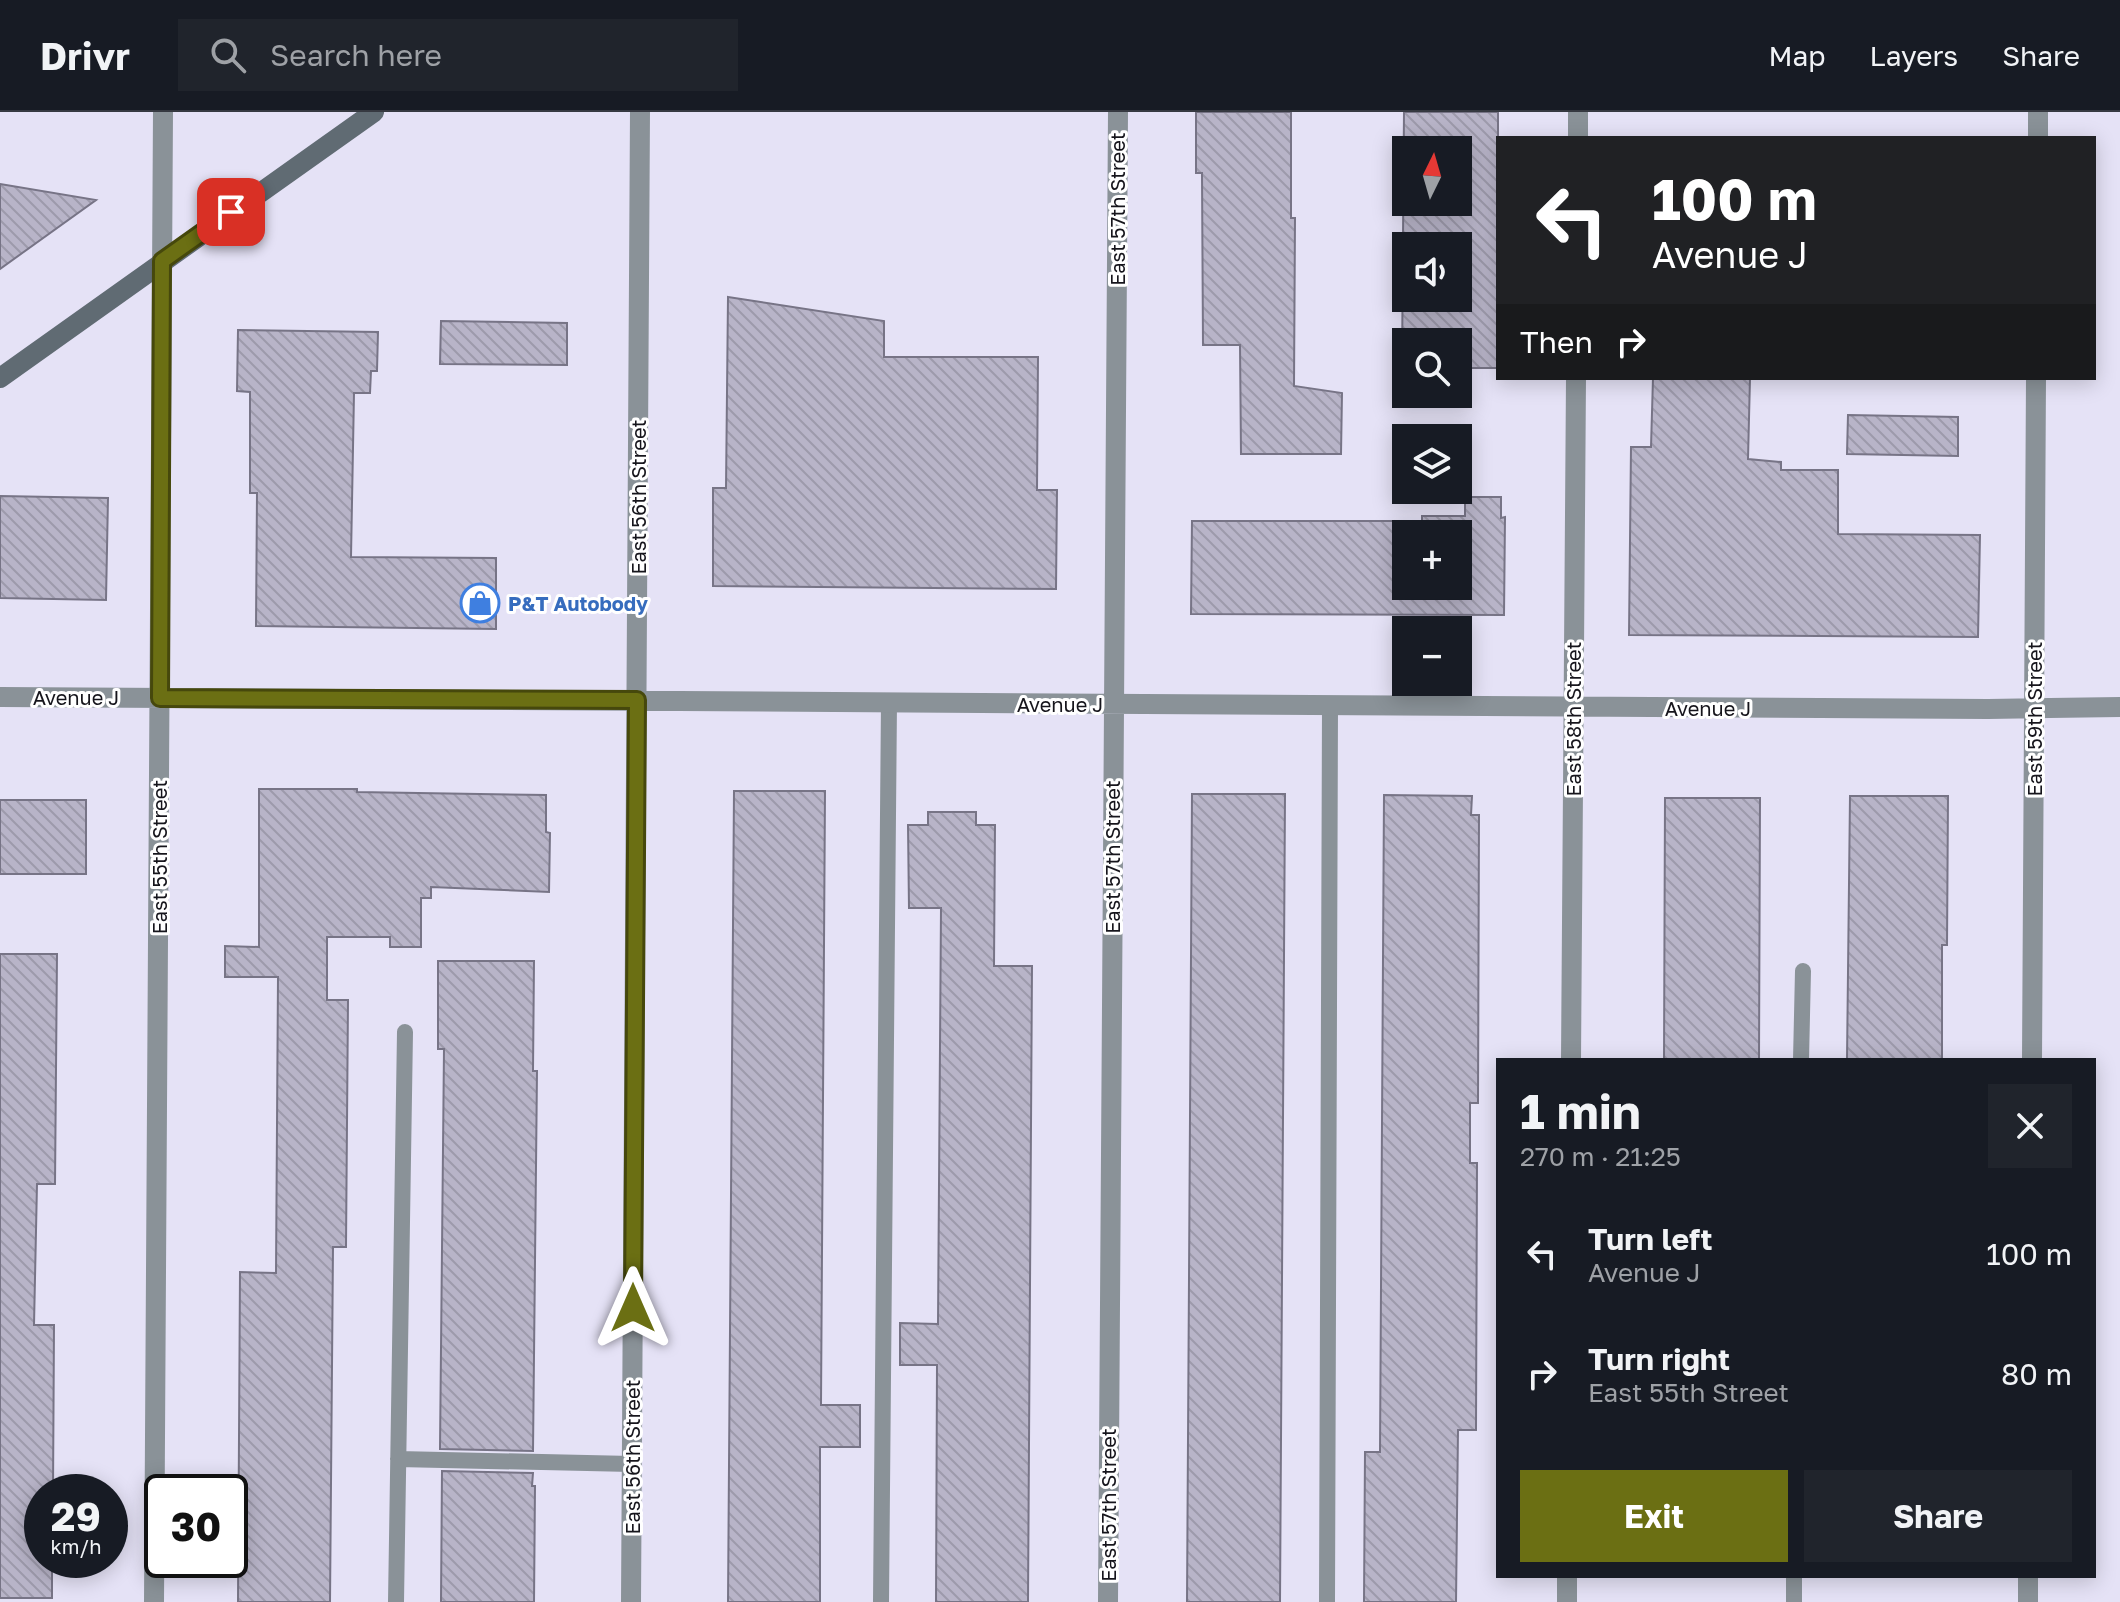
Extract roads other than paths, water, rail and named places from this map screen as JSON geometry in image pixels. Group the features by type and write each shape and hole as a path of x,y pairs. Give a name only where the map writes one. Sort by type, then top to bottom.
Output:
{"main road":[{"path":"0,378 374,112"}],"street":[{"name":"East 55th Street","path":"154,1602 163,112"},
{"name":"East 56th Street","path":"631,1602 640,112"},
{"name":"East 57th Street","path":"1108,1602 1118,112"},
{"path":"1578,112 1578,136"},
{"path":"2038,112 2038,136"},
{"name":"East 58th Street","path":"1571,1058 1576,380"},
{"name":"East 59th Street","path":"2032,1058 2036,380"},
{"name":"Avenue J","path":"0,697 2034,710 2120,707"},
{"path":"1567,1578 1567,1602"},
{"path":"2028,1578 2028,1602"}],"lane":[{"path":"881,1602 889,702"},
{"path":"1327,1602 1330,706"},
{"path":"1801,1058 1803,971"},
{"path":"396,1602 405,1032"},
{"path":"398,1459 632,1464"},
{"path":"1794,1578 1794,1602"}],"place":[{"name":"P&T Autobody","path":"480,603"}]}
